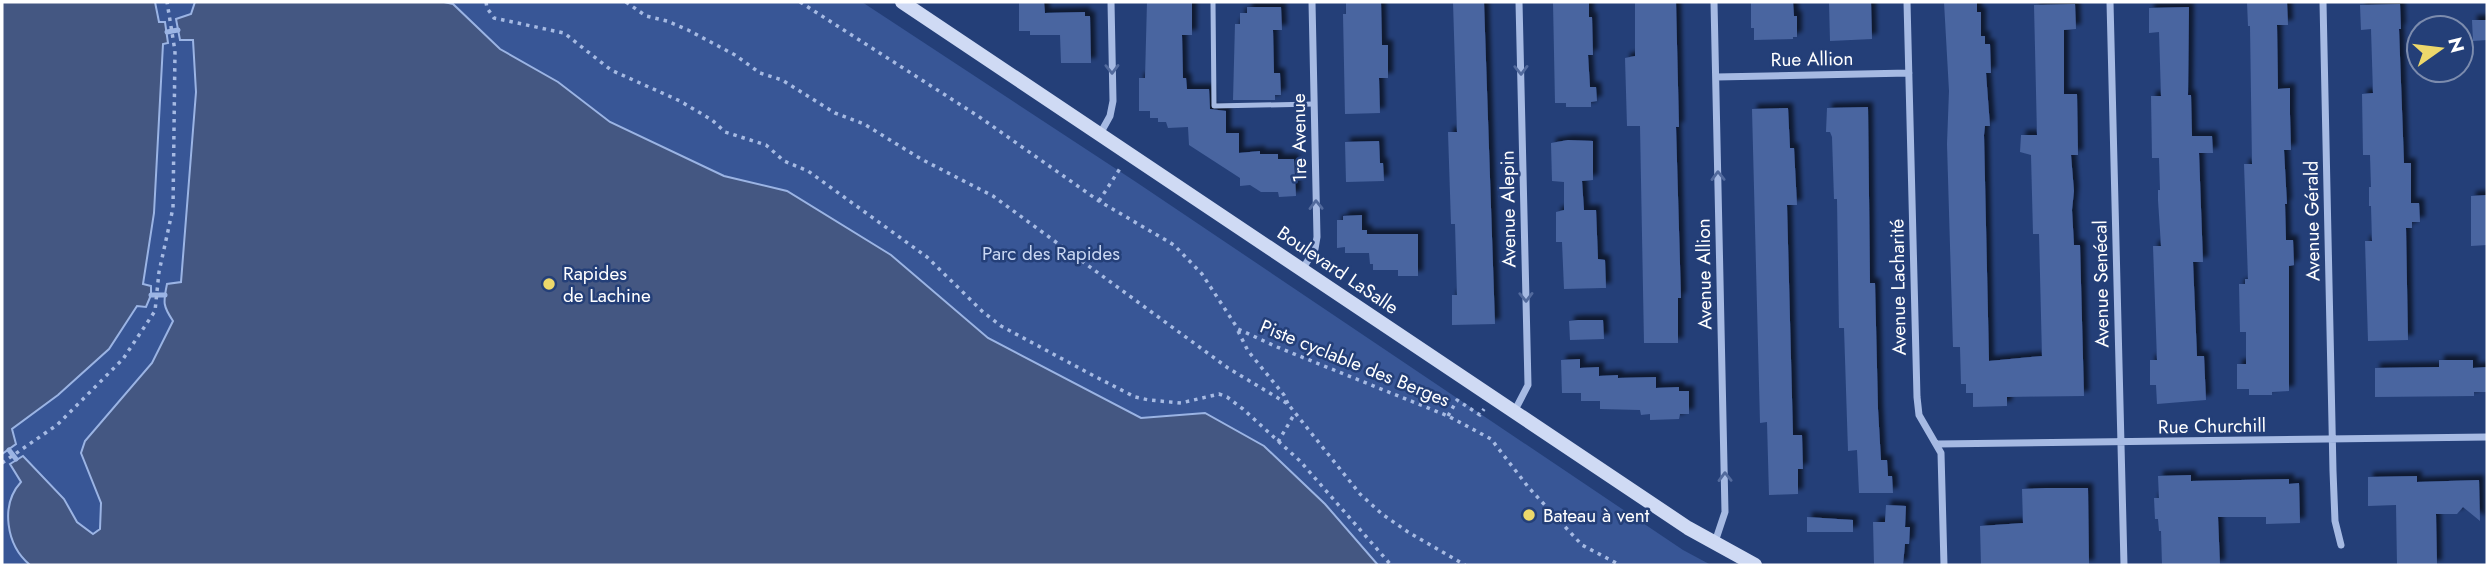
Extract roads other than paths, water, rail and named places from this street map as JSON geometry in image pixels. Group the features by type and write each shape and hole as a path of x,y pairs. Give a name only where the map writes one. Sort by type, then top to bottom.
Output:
{"main road":[{"name":"Boulevard LaSalle","path":"902,2 1688,528 1755,565"}],"street":[{"path":"1100,134 1110,116 1113,101 1111,2"},
{"name":"1re Avenue","path":"1302,270 1317,243 1312,2"},
{"name":"Avenue Alepin","path":"1514,412 1528,384 1519,2"},
{"name":"Avenue Allion","path":"1714,2 1725,512 1722,527 1714,543"},
{"name":"Avenue Lacharité","path":"1907,2 1918,408 1922,422 1938,444 1942,463 1944,565"},
{"name":"Avenue Senécal","path":"2110,2 2124,565"},
{"name":"Avenue Gérald","path":"2323,2 2335,521 2341,545"},
{"name":"Rue Allion","path":"1716,77 1909,73"},
{"name":"Rue Churchill","path":"1938,444 2487,437"}],"lane":[{"path":"1213,2 1214,106 1314,104"}],"waterway":[{"path":"167,32 178,30"},
{"path":"151,295 165,295"},
{"path":"9,450 16,459"}],"place":[{"name":"Rapides de Lachine","path":"549,284"},
{"name":"Bateau à vent","path":"1529,515"}],"park label":[{"name":"Parc des Rapides","path":"1051,253"}]}
